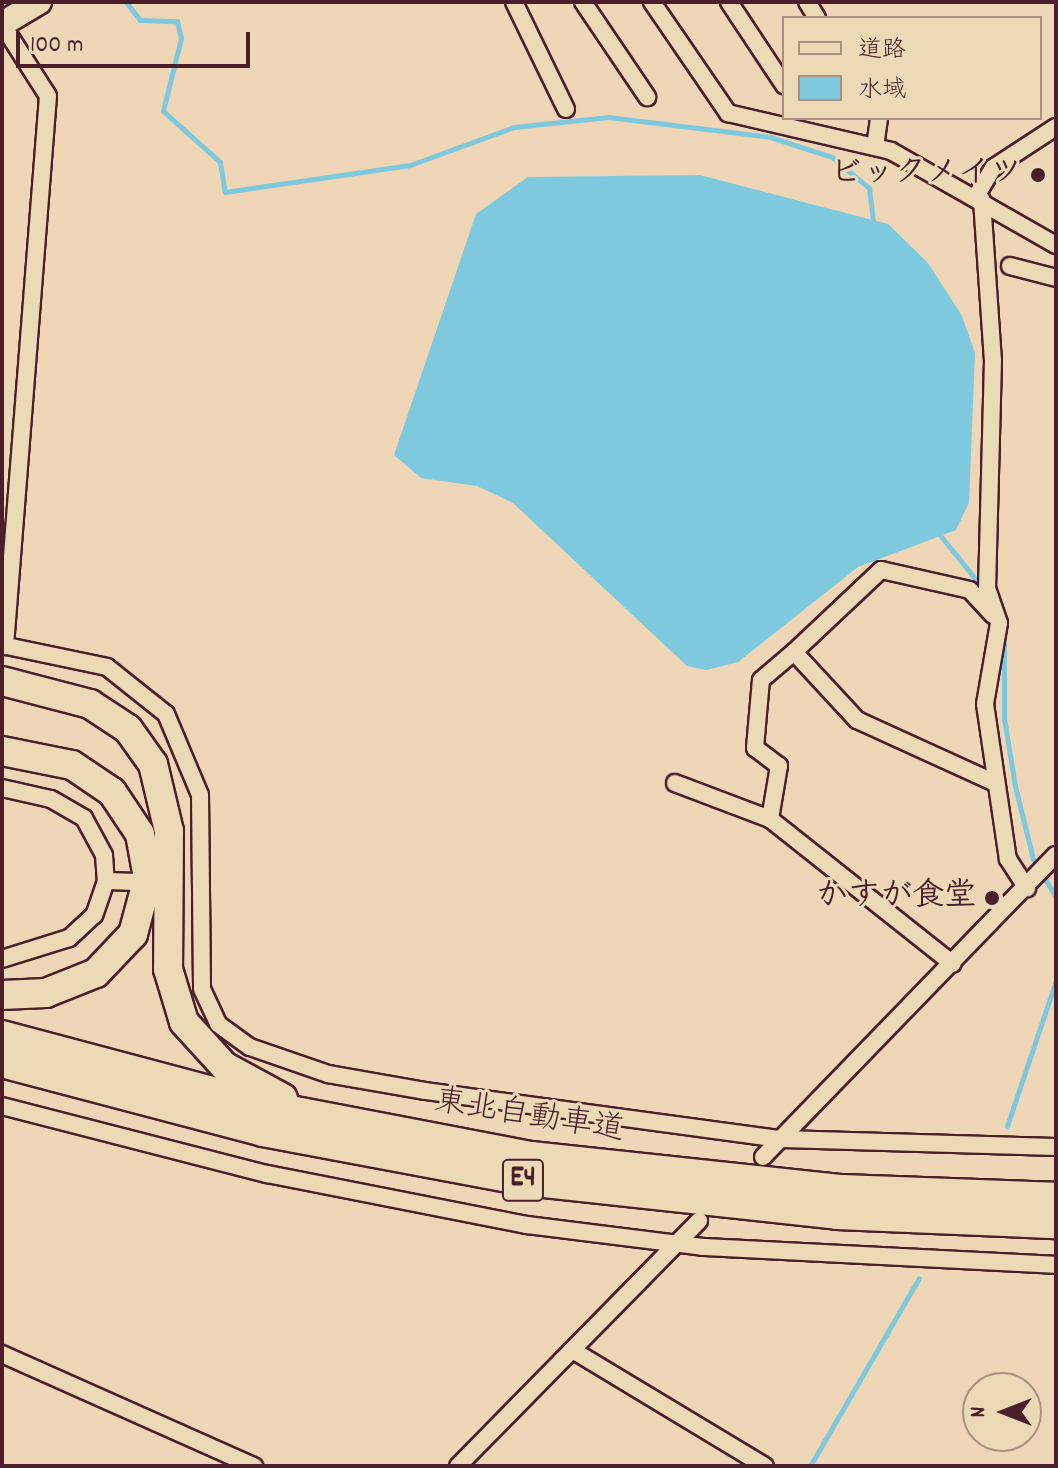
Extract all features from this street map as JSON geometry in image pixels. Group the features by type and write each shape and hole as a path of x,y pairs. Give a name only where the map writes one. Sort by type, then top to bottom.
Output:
{"highway":[{"path":"2,681 70,696 128,729 165,793 168,969 184,1022 224,1066 335,1120"},
{"path":"2,751 72,765 112,792 140,834 148,878 133,934 96,973 46,993 2,995"},
{"name":"東北自動車道","path":"2,1035 335,1120 607,1166 842,1189 1056,1197"},
{"name":"東北自動車道","path":"2,1063 290,1138 541,1183 821,1214 1056,1224"}],"main road":[{"path":"2,24 39,2"}],"street":[{"path":"514,2 566,109"},
{"path":"583,2 647,97"},
{"path":"652,2 728,113 810,124 875,147 978,199 1056,245"},
{"path":"729,2 782,82"},
{"path":"2,24 48,96 3,646 107,667 166,714 200,795 200,965 207,1007 250,1047 328,1074 425,1091 782,1139 1056,1147"},
{"path":"875,147 879,120"},
{"path":"1027,888 1008,859 985,704 999,623 987,588 993,360 978,199 993,168 1056,127"},
{"path":"1010,266 1056,278"},
{"path":"770,819 779,766 755,748 761,680 881,570 970,590 999,623"},
{"path":"794,652 857,720 995,783"},
{"path":"675,783 770,819 953,964"},
{"path":"2,788 51,799 84,818 104,855 106,881 94,915 69,938 2,959"},
{"path":"763,1157 1056,855"},
{"path":"106,881 138,882"},
{"path":"183,884 202,885"},
{"path":"2,1106 384,1200 677,1243 1056,1265"},
{"path":"458,1466 699,1221"},
{"path":"574,1351 765,1466"},
{"path":"2,1354 254,1466"}],"water":[{"path":"700,175 888,224 928,263 962,316 975,353 969,503 956,530 858,567 738,662 706,670 687,666 513,503 477,486 421,478 394,455 476,214 528,177"}],"waterway":[{"path":"126,2 140,20 177,21 181,38 163,111 220,162 225,192 410,165 514,127 608,117 770,137 832,157 869,188 874,226"},
{"path":"940,535 981,586"},
{"path":"1004,621 1004,718 1015,786 1033,859 1056,897"},
{"path":"1007,1126 1056,980"},
{"path":"810,1466 919,1278"}],"place":[{"name":"ビックメイツ","path":"1038,175"},
{"name":"かすが食堂","path":"992,898"}]}
